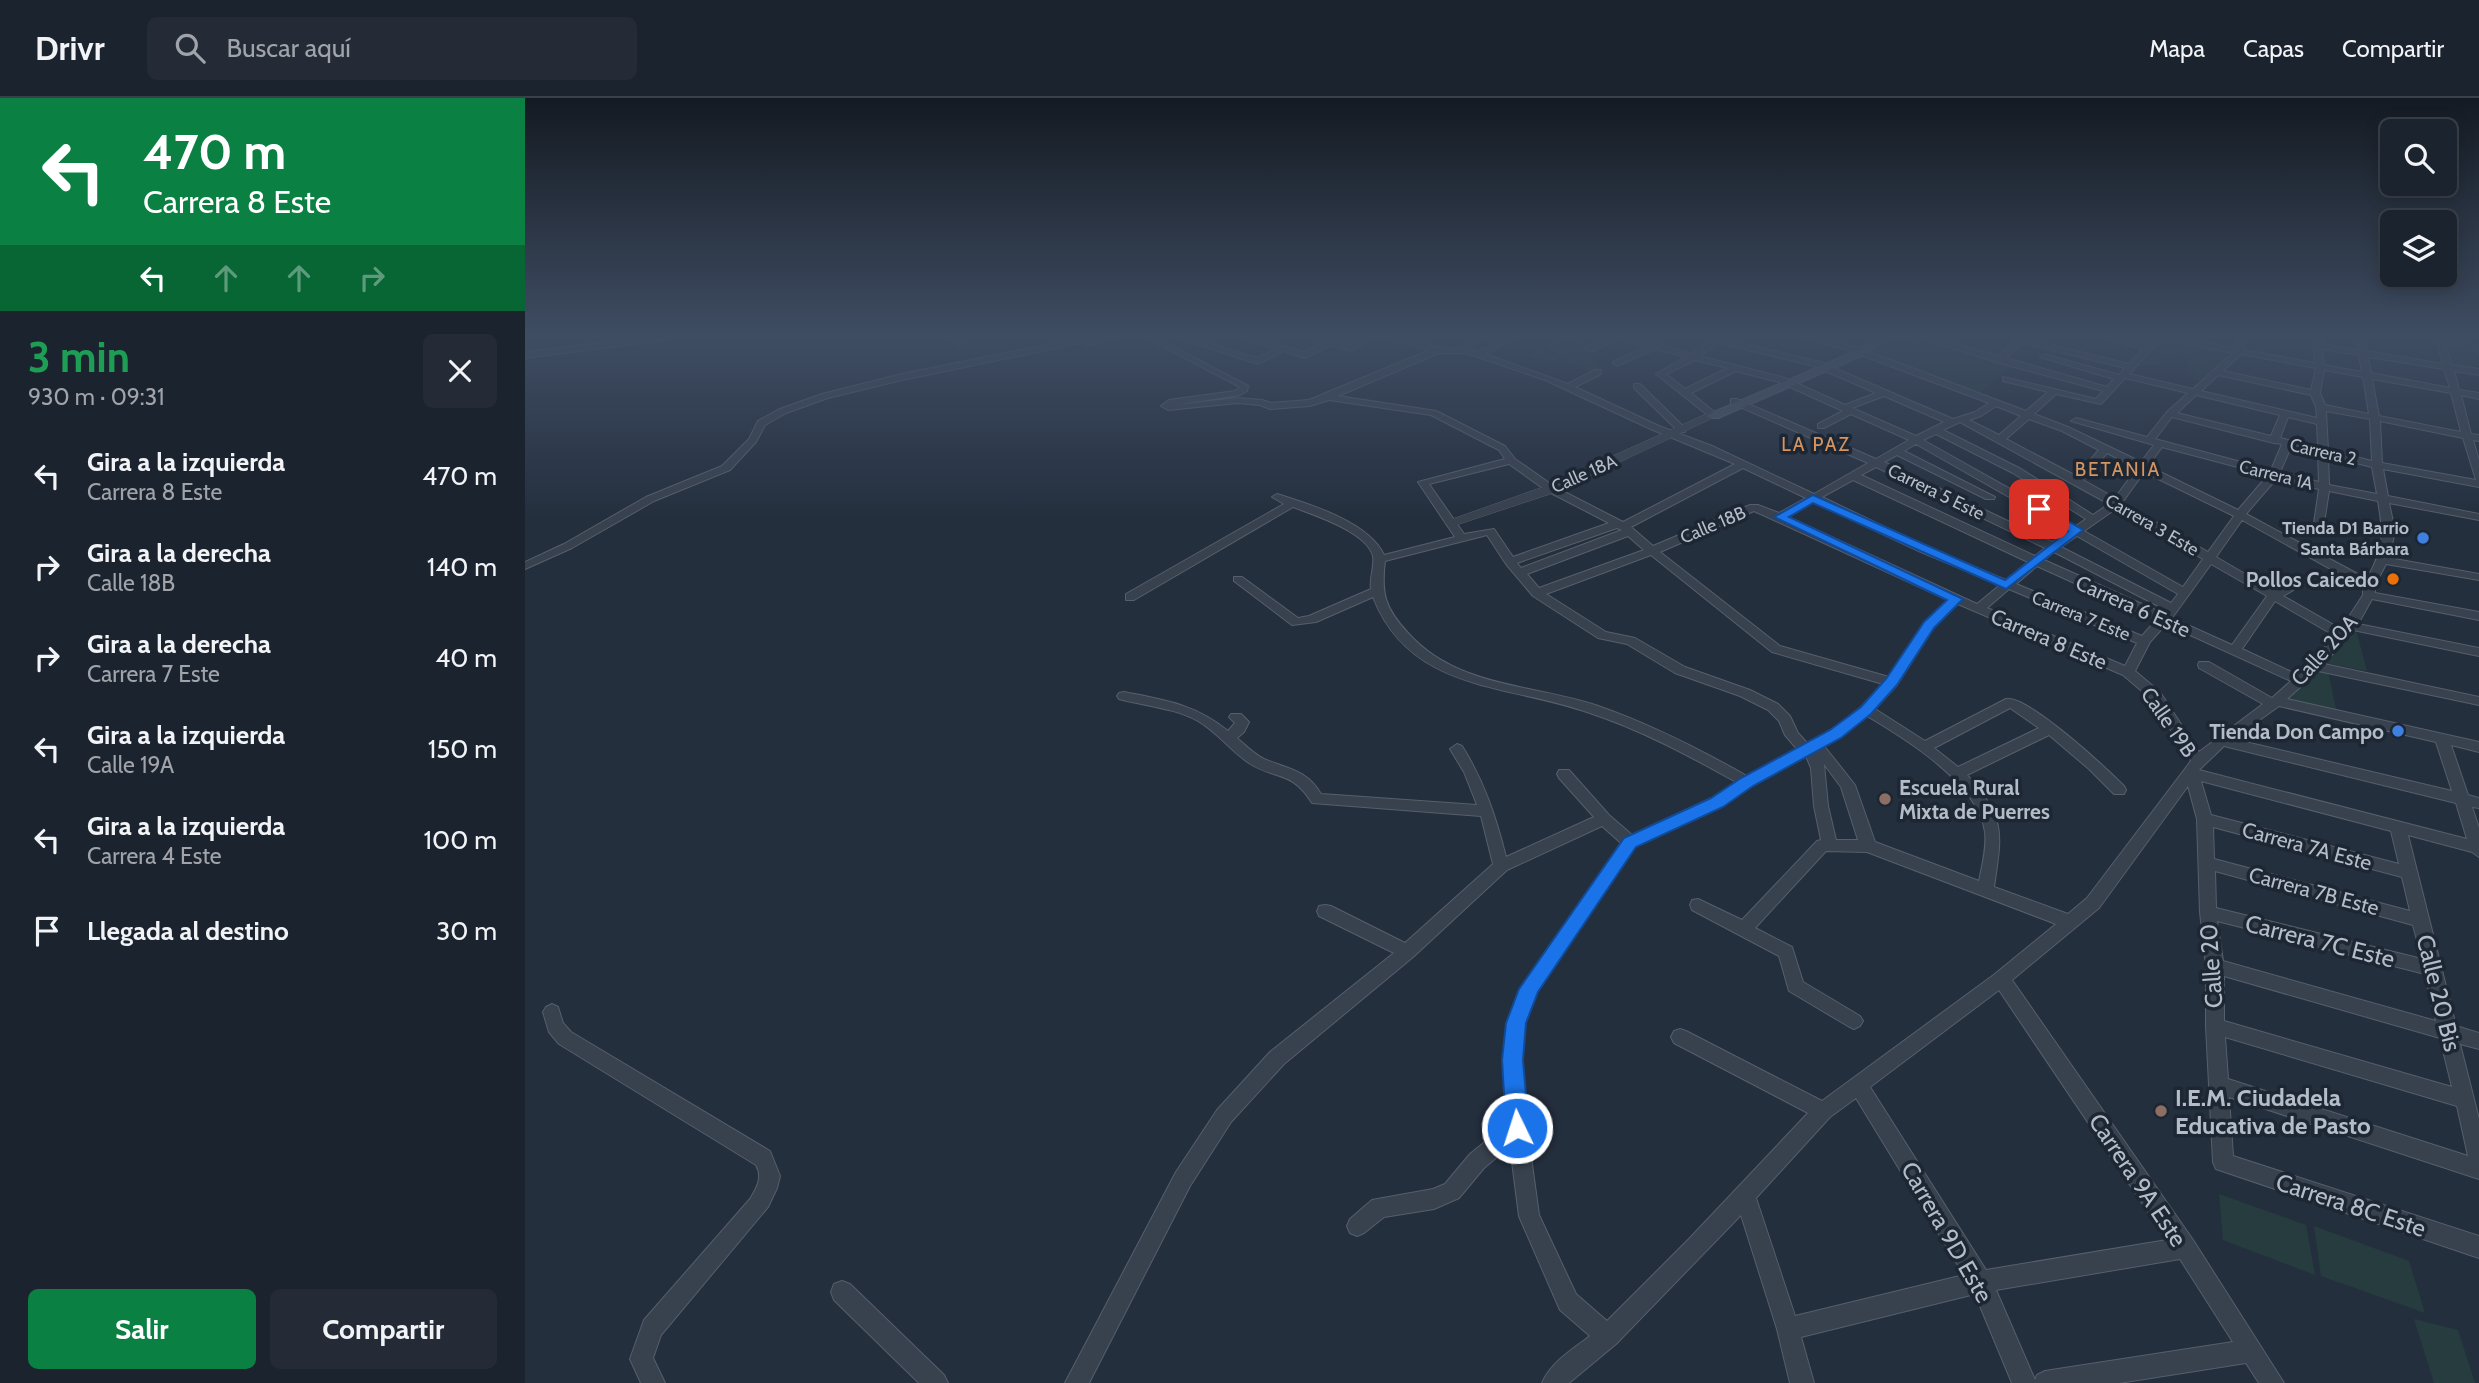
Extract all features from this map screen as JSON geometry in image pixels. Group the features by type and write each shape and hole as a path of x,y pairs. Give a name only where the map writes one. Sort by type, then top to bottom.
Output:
{"main road":[{"name":"Calle 18A","path":"1713,415 1751,397"}],"street":[{"path":"525,566 568,546 650,499 726,468 753,440 761,423 783,411 822,397"},
{"path":"1209,397 1173,402 1166,406 1171,408 1248,400 1263,402 1269,406 1302,404 1328,397 1433,413 1503,448 1511,460 1551,489 1623,527 1776,649 1892,682"},
{"name":"Carrera 7 Este","path":"1590,397 1655,428 1679,432 1813,498 2006,585 2144,641"},
{"path":"1647,397 1679,432"},
{"path":"1689,397 1713,415"},
{"path":"1819,397 1916,440 2185,593"},
{"path":"1821,426 1875,397"},
{"path":"1893,397 1957,421"},
{"path":"1996,397 1997,402"},
{"path":"2000,439 2047,397"},
{"path":"2077,397 2098,402 2103,397"},
{"path":"1978,609 2053,547 2116,504 2145,467 2170,414 2186,397"},
{"path":"2213,397 2322,422"},
{"path":"2270,410 2278,397"},
{"path":"2317,397 2321,407 2324,487 2319,523"},
{"name":"Calle 20A","path":"2194,767 2221,741 2275,702 2315,666 2346,631 2369,590 2383,560 2389,531 2377,465 2372,397"},
{"path":"2456,397 2479,481"},
{"path":"1997,402 2145,467 2240,515 2369,590 2479,616"},
{"path":"1780,517 1916,440 1979,414 1997,402"},
{"name":"Carrera 5 Este","path":"1738,403 1877,463 2053,547 2173,609"},
{"path":"2321,407 2479,438"},
{"name":"Carrera 2","path":"2170,414 2377,465 2479,481"},
{"path":"2274,440 2285,414"},
{"name":"Calle 18A","path":"1451,522 1551,489 1713,415"},
{"name":"Carrera 3 Este","path":"1957,421 2000,439 2273,596 2346,631 2479,652"},
{"name":"Carrera 1A","path":"2076,421 2324,487 2479,517"},
{"path":"1938,430 2017,471 2094,519"},
{"name":"Calle 19B","path":"1554,1383 1565,1370 1608,1336 1823,1111 2001,979 2093,903 2194,767 2155,695 2128,672 2144,641 2173,609 2240,515 2274,475 2287,444"},
{"path":"2077,481 2104,450"},
{"path":"1899,452 1990,497"},
{"path":"1461,539 1423,482 1511,460"},
{"path":"1520,573 1623,527 1742,464"},
{"name":"Carrera 6 Este","path":"1854,476 2298,680"},
{"path":"1277,497 1360,533 1380,559 1377,591 1395,626 1433,662 1471,681 1568,701 1620,720 1698,754 1747,782"},
{"path":"1130,597 1291,503"},
{"name":"Calle 18B","path":"1537,593 1652,551 1754,507 1780,517"},
{"name":"Carrera 8 Este","path":"1780,517 1978,609 2128,672"},
{"path":"1510,562 1623,527"},
{"path":"1380,559 1490,531 1510,562 1537,593 1602,635 1631,641 1680,670 1745,693 1773,707 1786,719 1792,735 1810,748 1848,785 1868,846"},
{"path":"2383,560 2479,577"},
{"path":"1238,579 1296,622 1312,619 1377,591"},
{"path":"2234,651 2273,596 2303,580"},
{"path":"1608,1336 1568,1303 1529,1216 1517,1128 1512,1060 1516,1023 1529,989 1630,842 1717,802 1747,782 1836,734 1866,710 1892,682 1929,625 1956,599"},
{"path":"2204,665 2275,702 2479,747"},
{"path":"2315,666 2479,701"},
{"path":"1124,696 1165,705 1203,718 1229,736 1256,761 1291,774 1308,784 1317,799 1487,811"},
{"path":"1924,747 2011,702 2089,759 2119,790"},
{"path":"1866,710 1894,725 1957,774 1986,810 1993,830 1986,890"},
{"path":"1229,736 1237,733 1241,725 1242,722 1236,717"},
{"path":"1957,774 2051,729"},
{"path":"2442,738 2479,849"},
{"path":"2221,741 2479,803"},
{"path":"1810,748 1818,768 1821,806 1830,845"},
{"path":"1457,749 1471,772 1487,811 1501,866"},
{"path":"2194,767 2479,849"},
{"name":"Calle 20","path":"2194,767 2205,819 2208,912 2215,966 2215,1026 2223,1162"},
{"path":"1564,774 1604,819 1630,842"},
{"path":"1077,1383 1183,1179 1224,1116 1277,1058 1407,952 1501,866 1604,819"},
{"name":"Carrera 7A Este","path":"2205,819 2409,873"},
{"name":"Calle 20 Bis","path":"2398,827 2479,1159"},
{"path":"1744,929 1822,845 1868,846 2070,922"},
{"name":"Carrera 7B Este","path":"2206,863 2421,920"},
{"path":"1698,905 1786,952 1795,986 1854,1021"},
{"path":"1325,911 1407,952"},
{"name":"Carrera 7C Este","path":"2208,912 2433,969"},
{"path":"2215,966 2479,1041"},
{"name":"Carrera 9A Este","path":"2001,979 2185,1248 2272,1383"},
{"path":"552,1012 555,1026 565,1038 762,1158 770,1167 766,1193 757,1206 652,1328 641,1359 653,1383"},
{"path":"2215,1026 2465,1100"},
{"path":"1680,1037 1823,1111"},
{"path":"2219,1084 2479,1169"},
{"name":"Carrera 9D Este","path":"1859,1086 1981,1282 2024,1383"},
{"path":"1357,1226 1379,1207 1434,1199 1453,1191 1477,1161 1517,1128"},
{"name":"Carrera 8C Este","path":"2223,1162 2479,1247"},
{"path":"1745,1195 1788,1329 1802,1383"},
{"path":"1788,1329 1981,1282 2185,1248"},
{"path":"842,1292 936,1383"},
{"path":"2045,1383 2251,1351"}],"green space":[{"path":"2353,630 2356,630 2367,671 2325,663"},
{"path":"2316,669 2328,671 2337,713 2292,704 2285,696"},
{"path":"2219,1194 2306,1225 2315,1275 2223,1240"},
{"path":"2314,1226 2409,1261 2425,1313 2321,1276"},
{"path":"2414,1319 2458,1330 2475,1383 2434,1383"}],"place":[{"name":"Tienda D1 Barrio Santa Bárbara","path":"2423,538"},
{"name":"Pollos Caicedo","path":"2393,579"},
{"name":"Tienda Don Campo","path":"2398,731"},
{"name":"Escuela Rural Mixta de Puerres","path":"1885,799"},
{"name":"I.E.M. Ciudadela Educativa de Pasto","path":"2161,1111"}],"district":[{"name":"LA PAZ","path":"1816,444"},
{"name":"BETANIA","path":"2118,469"}],"route":[{"path":"1517,1128 1512,1060 1516,1023 1529,989 1630,842 1717,802 1747,782 1836,734 1866,710 1892,682 1929,625 1956,599 1780,517 1813,498 2006,585 2077,530 2039,509"}]}
